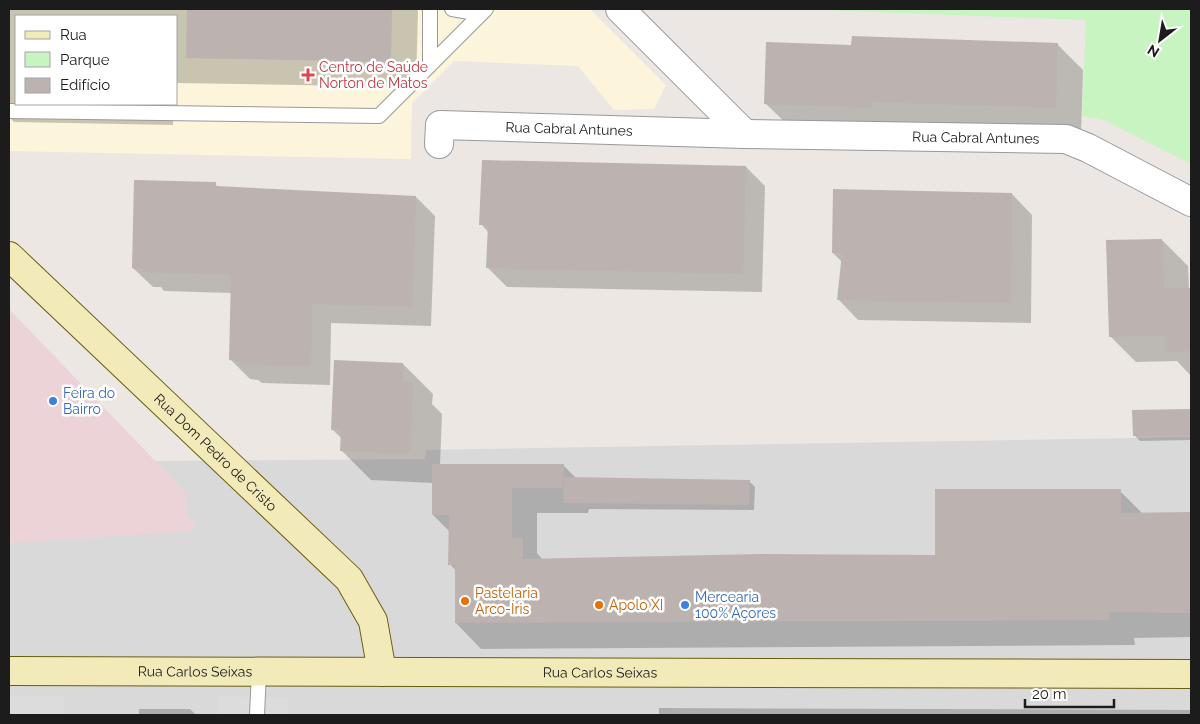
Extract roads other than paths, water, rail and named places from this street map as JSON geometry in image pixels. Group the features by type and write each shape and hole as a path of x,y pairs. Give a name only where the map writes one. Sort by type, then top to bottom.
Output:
{"street":[{"path":"620,9 745,134"},
{"name":"Rua Cabral Antunes","path":"439,144 440,126 745,134 1066,139 1088,148 1191,202"},
{"name":"Rua Dom Pedro de Cristo","path":"9,257 349,579 373,621 382,672"},
{"name":"Rua Carlos Seixas","path":"9,671 1191,674"}],"lane":[{"path":"430,9 430,66"},
{"path":"452,9 483,11"},
{"path":"9,111 379,116 483,11"},
{"path":"256,715 259,672"}],"place":[{"name":"Centro de Saúde Norton de Matos","path":"308,75"},
{"name":"Feira do Bairro","path":"53,401"},
{"name":"Pastelaria Arco-Íris","path":"465,601"},
{"name":"Apolo XI","path":"599,605"},
{"name":"Mercearia 100% Açores","path":"685,605"}]}
